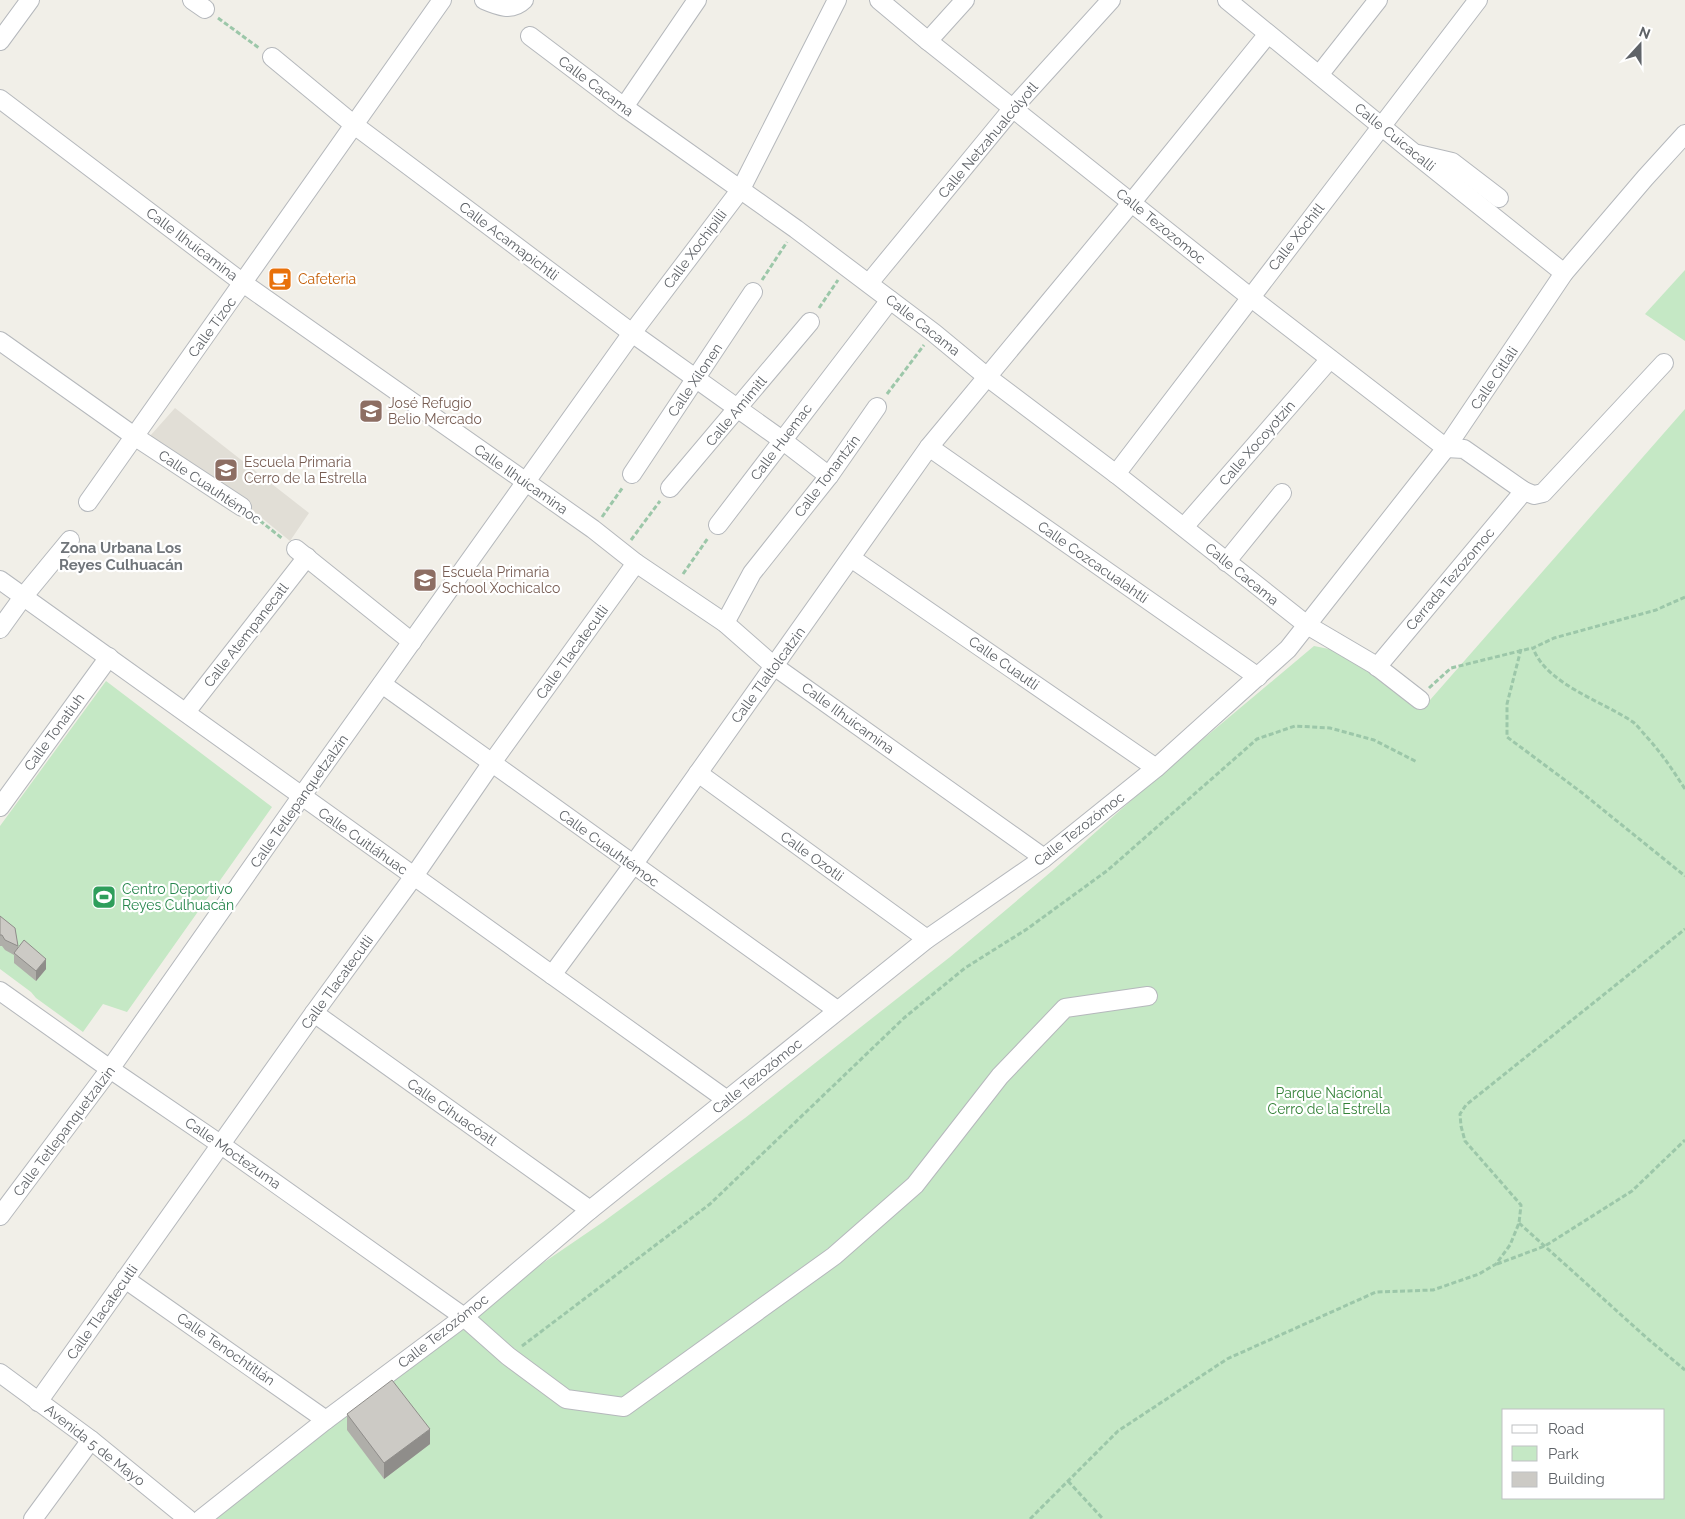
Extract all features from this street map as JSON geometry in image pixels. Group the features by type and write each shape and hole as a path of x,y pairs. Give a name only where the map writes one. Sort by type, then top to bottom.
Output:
{"street":[{"path":"0,42 30,0"},
{"name":"Calle Tízoc","path":"88,502 442,0"},
{"path":"484,0 499,6 512,7 524,0"},
{"path":"624,107 697,0"},
{"name":"Calle Xochipilli","path":"525,481 632,333 742,189 837,0"},
{"name":"Calle Tezozomoc","path":"879,0 1250,297 1446,448"},
{"path":"928,41 965,0"},
{"name":"Calle Netzahualcólyotl","path":"869,284 1013,108 1111,0"},
{"name":"Calle Cuicacalli","path":"1227,0 1246,6 1268,34 1564,273"},
{"path":"1319,75 1378,0"},
{"name":"Calle Xóchitl","path":"1116,474 1478,0"},
{"path":"986,376 1132,202 1268,34"},
{"name":"Calle Cacama","path":"530,36 624,107 742,189 934,333 986,376 1116,474 1307,625 1377,667 1419,700"},
{"name":"Calle Acamapichtli","path":"272,57 353,124 632,333 782,440 828,476"},
{"name":"Calle Ilhuicamina","path":"0,99 244,283 593,529 636,563 726,623 774,666 1044,858"},
{"name":"Calle Citlali","path":"1307,625 1446,448 1564,273 1685,134"},
{"path":"1414,153 1452,162 1499,198"},
{"name":"Calle Xilonen","path":"632,474 754,292"},
{"name":"Calle Huemac","path":"718,525 890,300"},
{"name":"Calle Amimitl","path":"670,488 810,322"},
{"name":"Calle Cuauhtémoc","path":"0,341 134,436 242,507"},
{"name":"Calle Xocoyotzin","path":"1184,527 1330,359"},
{"path":"1446,448 1464,449 1524,491 1534,495 1543,493 1664,363"},
{"name":"Calle Tlaltolcatzin","path":"552,975 633,865 929,447 986,376"},
{"name":"Calle Tonantzín","path":"726,623 752,573 828,476 877,407"},
{"name":"Calle Cozcacualahtli","path":"929,447 1258,677"},
{"name":"Calle Tetlepanquetzalzin","path":"2,1210 110,1070 525,481"},
{"name":"Cerrada Tezozomoc","path":"1377,667 1524,491"},
{"path":"1226,562 1282,493"},
{"path":"0,629 23,597 70,540"},
{"path":"302,553 412,642"},
{"name":"Calle Atempanecatl","path":"186,712 302,553"},
{"name":"Calle Cuautli","path":"851,558 1156,768"},
{"name":"Calle Tlacatecutli","path":"38,1402 220,1144 414,876 491,764 636,563"},
{"name":"Calle Cuitláhuac","path":"0,580 186,712 301,797 728,1100"},
{"name":"Calle Tezozómoc","path":"201,1519 326,1420 464,1317 590,1210 927,939 1044,858 1156,768 1288,649 1307,625"},
{"name":"Calle Tonatiuh","path":"0,807 109,657"},
{"name":"Calle Cuauhtémoc","path":"382,684 491,764 837,1010"},
{"name":"Calle Ozotli","path":"698,772 927,939"},
{"name":"Calle Moctezuma","path":"0,991 464,1317 508,1356 566,1398 624,1407 834,1256 915,1185 1000,1076 1065,1008 1148,996"},
{"name":"Calle Cihuacóatl","path":"314,1013 590,1210"},
{"name":"Calle Tenochtitlán","path":"125,1279 326,1420"},
{"name":"Avenida 5 de Mayo","path":"0,1373 91,1440 188,1519"},
{"path":"33,1519 91,1440"}],"path":[{"path":"199,4 272,57"},
{"path":"754,292 796,229"},
{"path":"810,322 846,267"},
{"path":"877,407 934,333"},
{"path":"593,529 632,474"},
{"path":"622,552 670,488"},
{"name":"Calle Cuauhtémoc","path":"242,507 302,553"},
{"path":"673,587 718,525"},
{"path":"1419,700 1451,668 1521,649 1533,648 1554,638 1656,610 1685,597"},
{"path":"1533,648 1536,657 1544,668 1556,678 1634,723 1666,758 1685,789"},
{"path":"1521,649 1507,704 1507,736 1581,792 1685,876"},
{"path":"508,1356 710,1204 904,1018 965,968 1027,929 1108,870 1258,739 1295,726 1330,728 1374,740 1417,762"},
{"path":"1496,1264 1510,1245 1520,1223 1521,1205 1465,1141 1460,1114 1466,1105 1685,929"},
{"path":"1030,1519 1118,1431 1227,1359 1376,1292 1433,1290 1479,1274 1496,1264 1545,1246 1632,1191 1685,1140"},
{"path":"1520,1223 1685,1370"},
{"path":"1068,1481 1103,1519"}],"shaded area":[{"name":"Escuela Primaria Cerro de la Estrella","path":"175,408 309,513 290,541 245,504 150,436"}],"green space":[{"path":"1685,270 1685,341 1645,314"},
{"name":"Parque Nacional Cerro de la Estrella","path":"1685,409 1685,1519 207,1519 464,1317 603,1222 745,1118 950,957 1052,871 1153,781 1314,646 1344,652 1423,708"},
{"name":"Centro Deportivo Reyes Culhuacán","path":"106,681 272,807 127,1012 103,1004 83,1032 0,969 0,826"}],"building":[{"path":"0,916 15,928 18,946 5,940 0,935"},
{"path":"24,940 46,959 36,971 14,953"},
{"path":"392,1380 430,1429 384,1463 347,1414"}],"place":[{"name":"Cafeteria","path":"280,279"},
{"name":"José Refugio Belio Mercado","path":"371,411"},
{"name":"Escuela Primaria Cerro de la Estrella","path":"226,470"},
{"name":"Escuela Primaria School Xochicalco","path":"425,580"},
{"name":"Centro Deportivo Reyes Culhuacán","path":"104,897"}],"district":[{"name":"Zona Urbana Los Reyes Culhuacán","path":"121,556"}]}
